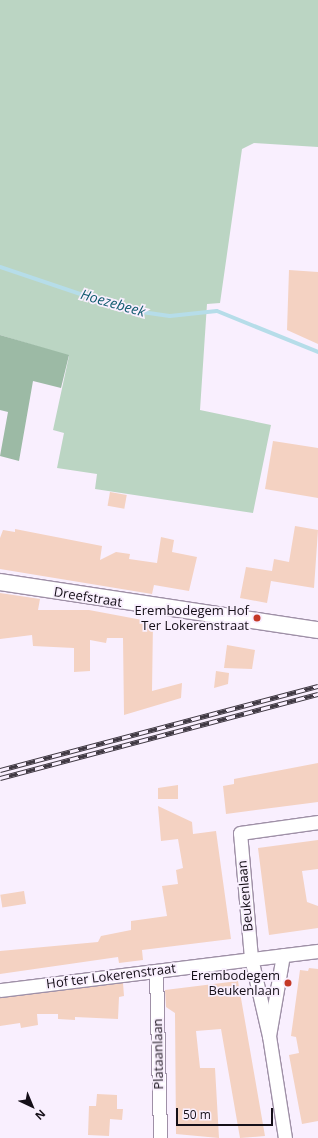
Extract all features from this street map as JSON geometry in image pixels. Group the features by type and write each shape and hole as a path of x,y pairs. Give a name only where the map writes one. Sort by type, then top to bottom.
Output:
{"street":[{"name":"Dreefstraat","path":"0,582 318,630"},
{"name":"Beukenlaan","path":"285,1138 269,1036 251,958 240,833 318,822"},
{"name":"Hof ter Lokerenstraat","path":"0,990 251,958 318,951"},
{"name":"Beukenlaan","path":"269,1036 283,955"},
{"name":"Plataanlaan","path":"156,971 160,1138"}],"green space":[{"path":"0,0 318,0 318,147 254,143 242,149 220,303 207,304 200,410 271,425 253,513 95,489 97,474 57,468 64,433 53,430 69,356 0,335"},
{"path":"0,335 69,355 61,388 33,381 19,461 0,456 8,412 0,410"}],"building":[{"path":"289,270 318,272 318,344 287,330"},
{"path":"273,441 318,448 318,498 265,489"},
{"path":"110,492 127,495 124,509 108,506"},
{"path":"295,526 318,530 314,588 271,581 267,603 240,598 246,567 272,571 274,559 289,562"},
{"path":"15,529 102,546 100,560 116,552 130,554 129,559 157,563 161,537 174,540 172,552 197,557 189,591 154,585 152,594 0,569 0,538 3,530 15,532"},
{"path":"0,593 40,599 38,610 89,610 153,622 152,691 182,683 181,698 124,715 123,638 107,638 106,643 90,640 90,671 74,672 74,648 33,646 32,635 0,639"},
{"path":"227,645 255,650 252,669 224,668"},
{"path":"216,671 229,673 228,684 214,688"},
{"path":"318,763 318,802 226,814 223,786 234,784 234,779"},
{"path":"178,785 178,799 158,799 158,788"},
{"path":"158,806 192,822 193,834 216,831 231,939 142,950 143,960 119,963 118,957 0,974 0,951 98,942 101,936 131,930 131,921 167,916 162,886 178,884 176,870 183,868 178,839 161,841"},
{"path":"318,840 318,869 302,871 307,902 318,906 318,928 269,935 258,848"},
{"path":"24,891 26,904 2,908 0,895"},
{"path":"309,968 318,969 318,1121 302,1124 289,1055 299,1053 296,1037 291,1036 300,970 308,971"},
{"path":"238,981 265,1136 240,1138 221,1029 196,1031 200,1068 215,1068 219,1138 176,1134 175,1013 166,1007 165,990"},
{"path":"123,983 124,996 119,997 118,1019 75,1017 75,1020 58,1019 58,1014 37,1014 38,1025 21,1028 20,1023 0,1026 0,998"},
{"path":"97,1094 117,1095 117,1109 123,1109 122,1120 110,1119 109,1136 88,1135 89,1106 96,1106"}],"waterway":[{"name":"Hoezebeek","path":"0,267 128,310 170,316 217,311 318,352"}],"railway":[{"path":"0,770 318,686"},
{"path":"0,778 318,694"}],"place":[{"name":"Erembodegem Hof Ter Lokerenstraat","path":"257,618"},
{"name":"Erembodegem Beukenlaan","path":"288,983"}]}
